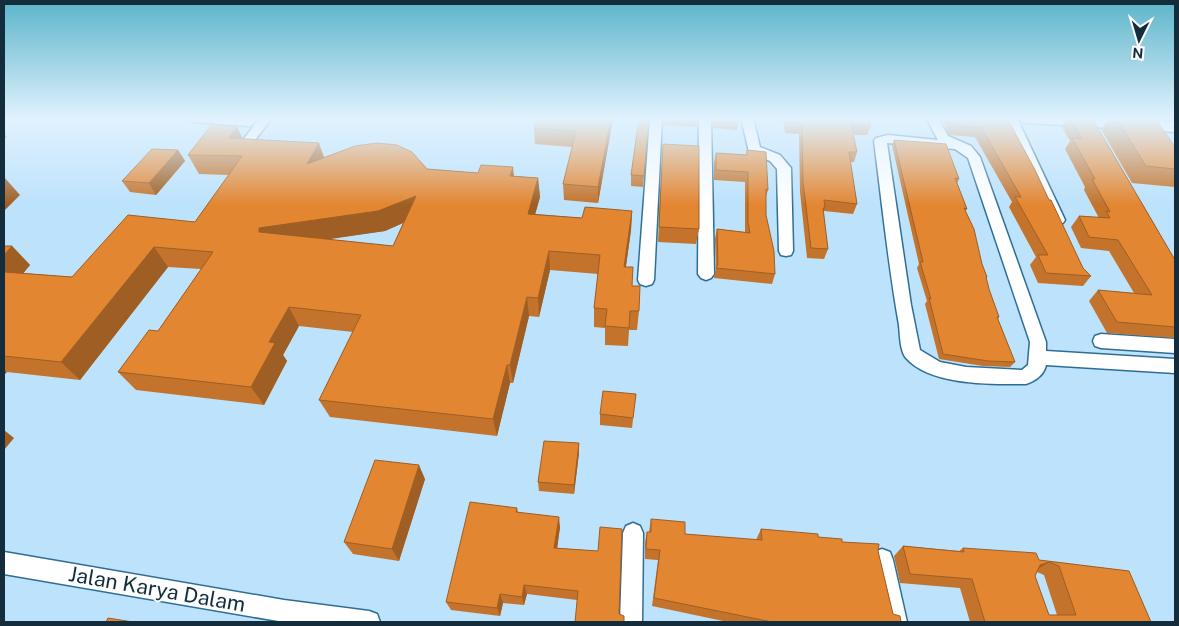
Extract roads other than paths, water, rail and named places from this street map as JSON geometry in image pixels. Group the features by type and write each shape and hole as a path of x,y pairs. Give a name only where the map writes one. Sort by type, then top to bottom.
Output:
{"street":[{"path":"646,280 654,147"},
{"path":"705,147 706,274"},
{"path":"754,147 775,158 784,168 786,251"},
{"path":"881,147 901,296 912,353 931,366 963,374 1026,377 1037,368 1039,358 1038,342 1018,291 974,157 961,147"},
{"path":"1024,147 1064,233"},
{"path":"1101,341 1175,346"},
{"path":"1039,358 1175,366"},
{"path":"631,622 633,532"},
{"path":"882,560 896,622"},
{"name":"Jalan Karya Dalam","path":"4,562 284,610 369,622"}]}
